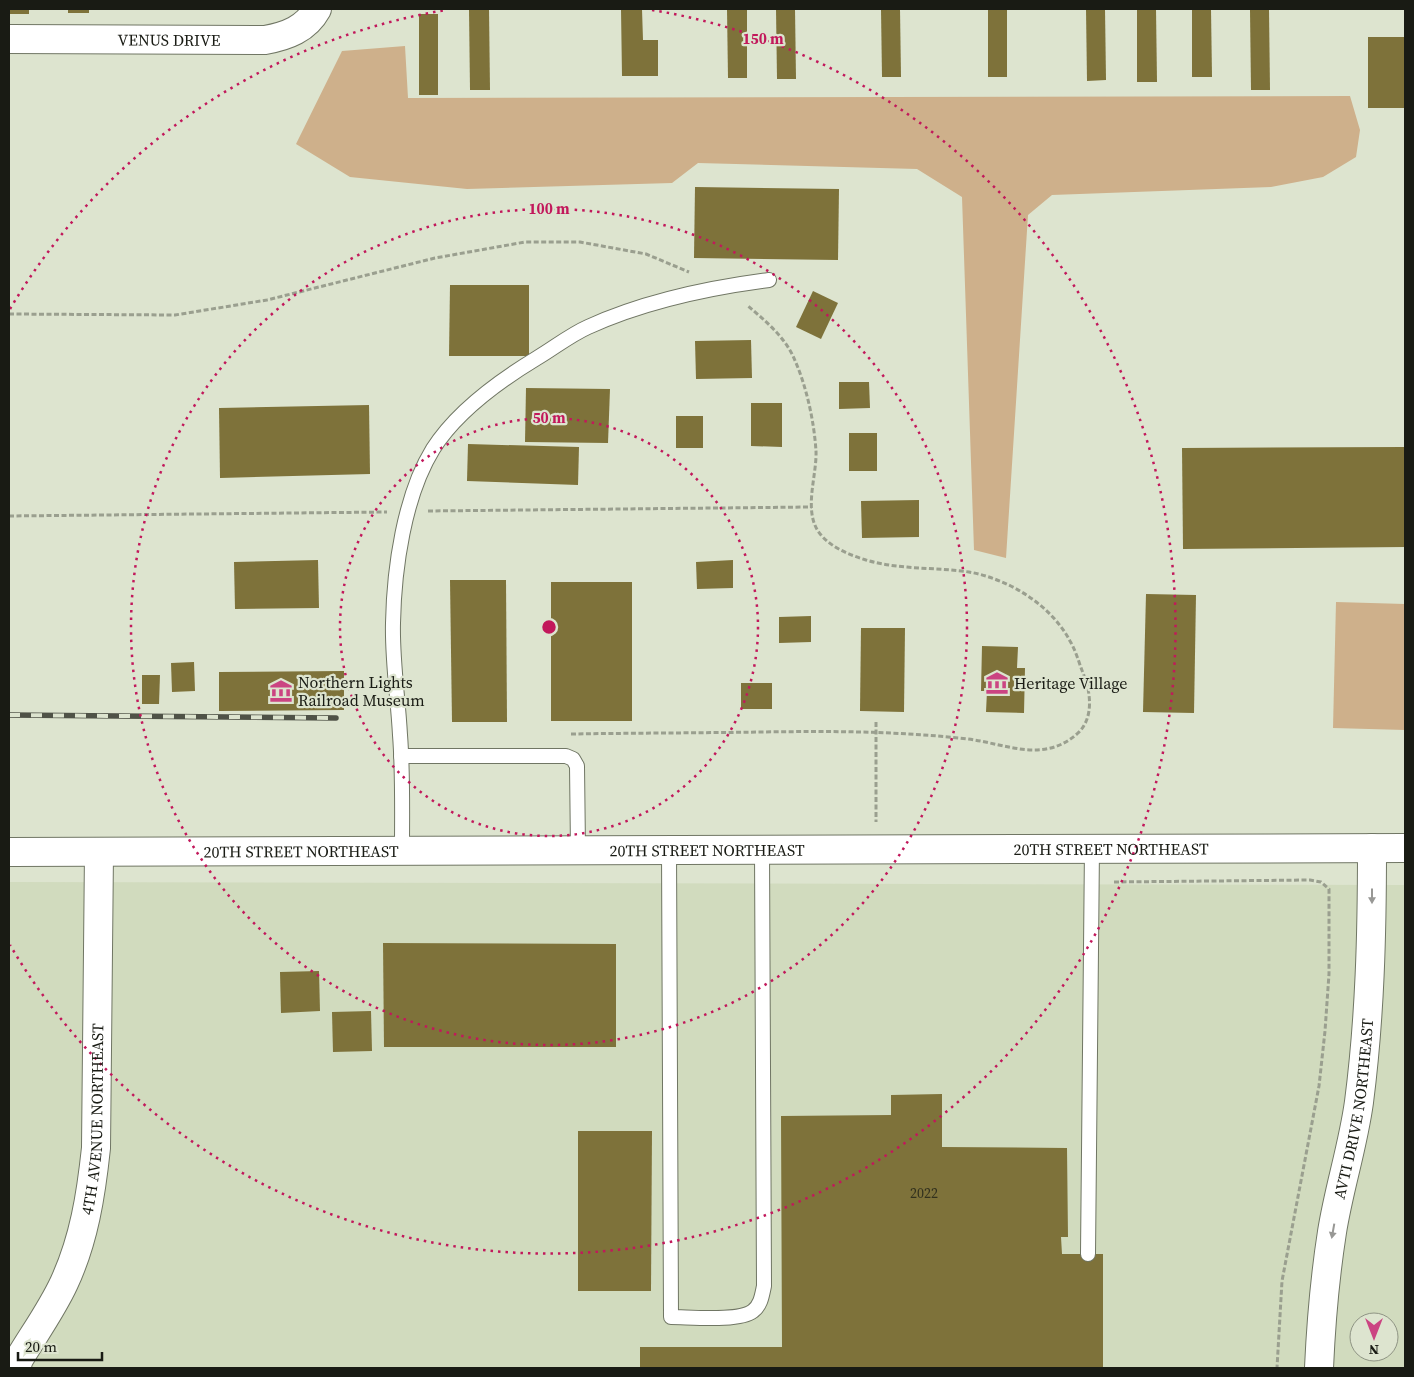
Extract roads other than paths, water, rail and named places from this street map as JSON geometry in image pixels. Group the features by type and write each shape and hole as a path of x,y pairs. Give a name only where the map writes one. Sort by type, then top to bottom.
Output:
{"street":[{"name":"VENUS DRIVE","path":"9,39 265,40 279,38 301,28 310,20 317,9"},
{"name":"20TH STREET NORTHEAST","path":"9,852 1092,847 1405,848"},
{"name":"AVTI DRIVE NORTHEAST","path":"1319,1368 1321,1317 1332,1231 1350,1154 1368,1027 1371,968 1372,848"},
{"name":"4TH AVENUE NORTHEAST","path":"16,1368 19,1359 64,1284 81,1239 91,1195 96,1148 99,852"}],"lane":[{"path":"402,850 401,756 393,622 399,558 408,512 420,475 433,449 456,420 506,377 587,327 648,304 717,286 769,280"},
{"path":"401,756 566,756 573,759 577,766 578,850"},
{"path":"1088,1254 1092,847"},
{"path":"669,849 670,1317 743,1316 754,1310 762,1299 764,1286 762,849"}],"railway":[{"path":"9,715 336,718"}],"place":[{"name":"Heritage Village","path":"997,683"},
{"name":"Northern Lights Railroad Museum","path":"281,691"}]}
